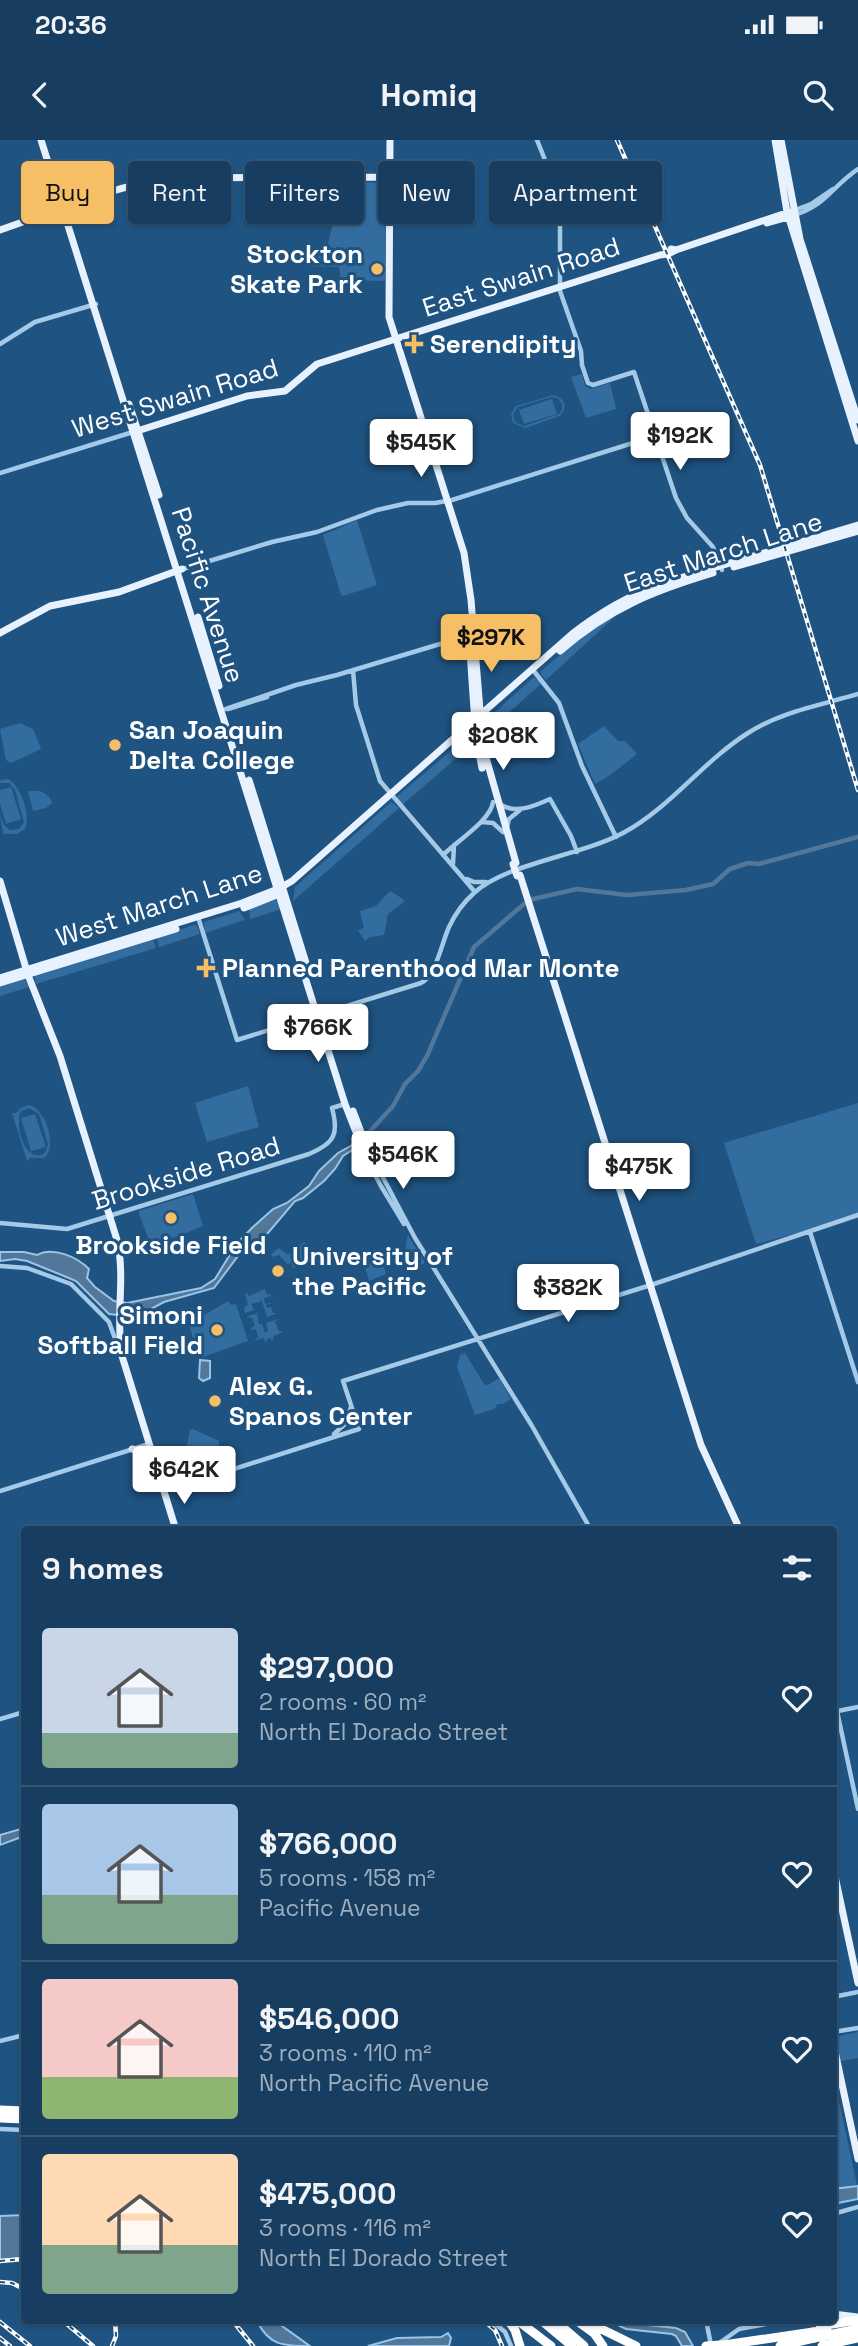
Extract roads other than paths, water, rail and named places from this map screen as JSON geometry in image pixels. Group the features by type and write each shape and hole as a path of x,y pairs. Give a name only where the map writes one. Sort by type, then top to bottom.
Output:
{"highway":[{"path":"0,2110 21,2111"},
{"path":"0,2118 21,2119"},
{"path":"780,2346 858,2322"},
{"path":"511,2324 520,2346"},
{"path":"522,2324 551,2346"},
{"path":"546,2324 572,2346"},
{"path":"559,2324 584,2346"},
{"path":"582,2324 594,2333 603,2346"},
{"path":"591,2324 636,2346"},
{"path":"709,2346 788,2335 822,2335 858,2341"},
{"path":"847,2346 858,2341"}],"main road":[{"path":"43,140 50,161"},
{"path":"390,140 390,161"},
{"path":"775,140 790,214 858,441"},
{"path":"781,140 790,214 858,420"},
{"path":"114,191 172,178 378,177"},
{"name":"East Swain Road","path":"396,339 666,251 790,214"},
{"path":"0,230 21,222"},
{"path":"69,224 154,487 158,490 180,570 252,789 320,1015 367,1154"},
{"path":"390,224 389,311 468,575 481,766 505,831 705,1456 738,1526"},
{"name":"West Swain Road","path":"136,431 247,396 285,391 317,364 396,339"},
{"name":"Pacific Avenue","path":"136,431 158,508 180,570"},
{"path":"158,508 168,523"},
{"name":"East March Lane","path":"721,568 858,525"},
{"name":"East March Lane","path":"478,721 584,625 623,601 663,583 858,531"},
{"path":"0,633 50,606 118,592 180,570"},
{"path":"471,635 478,721"},
{"name":"East March Lane","path":"478,721 500,698 534,671"},
{"path":"478,697 483,708 500,698"},
{"name":"Pacific Avenue","path":"224,709 241,770 282,891 306,980 320,1015 345,1104 357,1130"},
{"name":"West March Lane","path":"0,984 282,891 478,721"},
{"path":"241,770 252,789"},
{"path":"0,881 27,973 60,1056 110,1217 120,1257 119,1323 122,1356 175,1526"},
{"name":"West March Lane","path":"0,978 27,973"},
{"path":"306,980 314,988"},
{"path":"327,1045 331,1054 335,1055"},
{"path":"345,1104 355,1116"},
{"path":"132,1449 145,1452 155,1459"},
{"path":"837,1886 858,1983"},
{"path":"837,2073 855,2137 858,2159"},
{"path":"837,2315 858,2322"}],"street":[{"path":"537,140 558,197 560,286 581,351 582,367 590,385 634,372 678,503 713,547 721,568"},
{"name":"East Swain Road","path":"790,214 823,202 858,169"},
{"path":"0,344 35,322 94,304"},
{"name":"West Swain Road","path":"0,473 136,431"},
{"path":"180,570 272,542 317,532 377,510 408,503 445,501 655,436"},
{"path":"224,709 296,685 471,635"},
{"path":"353,670 357,709 380,781 475,892"},
{"path":"534,671 559,703 582,766 616,837"},
{"path":"198,920 237,1040 427,979 452,921 475,892 490,882 616,837 653,813 724,751 749,733 779,717 858,694"},
{"path":"481,822 493,823 505,831 509,819 521,809 550,799 577,852"},
{"path":"443,855 489,814 495,801 506,808 521,809"},
{"path":"539,804 557,810"},
{"path":"453,865 454,844"},
{"path":"463,876 474,882 490,882"},
{"name":"Brookside Road","path":"0,1223 61,1230 110,1217 318,1150 332,1139 336,1132 337,1122 332,1108 345,1104"},
{"path":"367,1154 388,1198 530,1423 589,1526"},
{"path":"159,1470 169,1479 187,1484 359,1429 343,1381 651,1284 858,1214"},
{"path":"810,1232 858,1382"},
{"path":"0,1266 27,1268 68,1281 109,1322 122,1356"},
{"path":"347,1395 348,1386 359,1376"},
{"path":"324,1439 345,1425 351,1406"},
{"path":"0,1491 150,1444"},
{"path":"837,1712 858,1707"},
{"path":"0,1719 21,1713"},
{"path":"837,1720 858,1809"},
{"path":"837,1996 858,1992"},
{"path":"837,2031 858,2028"},
{"path":"0,2040 21,2036"},
{"path":"0,2129 21,2130"},
{"path":"837,2213 858,2208"},
{"path":"496,2324 505,2332 512,2346"},
{"path":"706,2324 709,2346"},
{"path":"718,2346 740,2329 767,2324"}],"waterway":[{"path":"363,1139 393,1106 405,1084 418,1071 427,1056 474,947 524,904 533,899 577,889 627,895 686,890 713,884 730,869 748,863 759,864 858,837"}],"railway":[{"path":"617,140 760,465 858,790"},
{"path":"0,2261 21,2259"},
{"path":"0,2282 21,2288"},
{"path":"0,2322 30,2346"},
{"path":"67,2324 93,2346"},
{"path":"112,2346 116,2336 115,2324"},
{"path":"235,2324 253,2346"},
{"path":"488,2324 495,2330 502,2346"},
{"path":"0,2338 10,2346"}],"place":[{"name":"Stockton Skate Park","path":"377,269"},
{"name":"Serendipity","path":"414,344"},
{"name":"San Joaquin Delta College","path":"115,745"},
{"name":"Planned Parenthood Mar Monte","path":"206,968"},
{"name":"Brookside Field","path":"171,1218"},
{"name":"University of the Pacific","path":"278,1271"},
{"name":"Simoni Softball Field","path":"217,1330"},
{"name":"Alex G. Spanos Center","path":"215,1401"}]}
